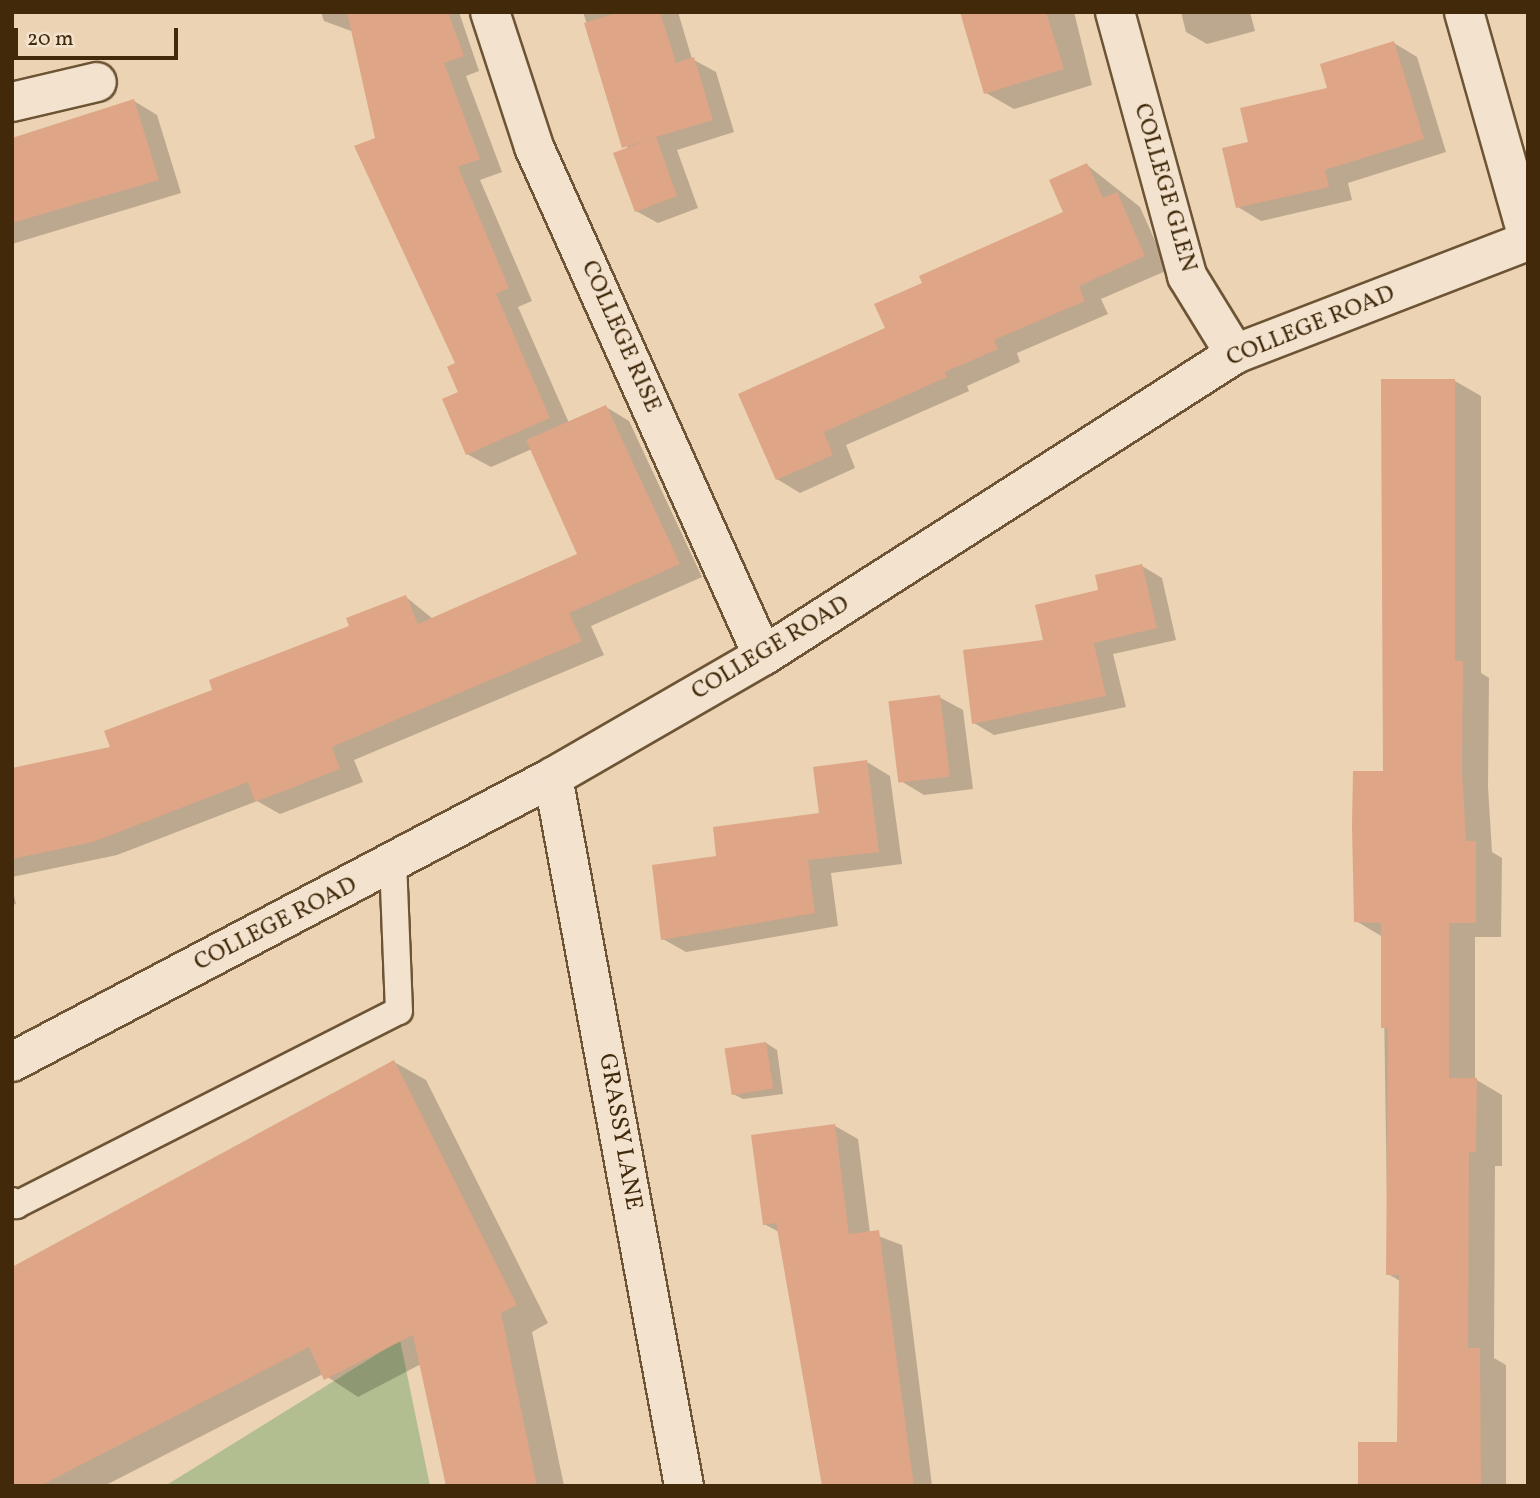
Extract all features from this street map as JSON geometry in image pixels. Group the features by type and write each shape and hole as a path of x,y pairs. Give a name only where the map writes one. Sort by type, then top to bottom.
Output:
{"street":[{"name":"COLLEGE RISE","path":"490,12 534,147 763,656"},
{"name":"COLLEGE GLEN","path":"1115,12 1188,276 1235,354"},
{"path":"1464,12 1528,239"},
{"path":"12,102 97,82"},
{"name":"COLLEGE ROAD","path":"12,1062 553,777 763,656 1235,354 1528,239"},
{"name":"GRASSY LANE","path":"553,777 684,1486"}],"lane":[{"path":"12,1201 16,1205 399,1011 393,863"}],"green space":[{"path":"400,1340 430,1486 165,1486"}],"building":[{"path":"347,12 448,12 464,56 444,63 480,159 458,167 509,288 496,294 550,418 466,455 442,399 458,392 447,367 455,363 354,146 375,138"},
{"path":"620,12 660,12 676,63 694,57 713,120 656,137 677,196 635,212 613,153 650,139 622,148 584,23"},
{"path":"960,12 1046,12 1064,69 984,94"},
{"path":"1394,41 1424,139 1325,170 1329,187 1236,208 1222,148 1248,142 1240,108 1327,88 1320,64"},
{"path":"134,99 159,180 12,223 12,138"},
{"path":"1087,163 1103,198 1117,192 1145,256 1079,286 1085,301 994,340 998,349 945,372 947,377 824,432 833,455 776,480 738,394 885,328 874,304 922,283 919,276 1063,212 1049,180"},
{"path":"1381,379 1455,379 1455,661 1463,661 1462,771 1466,841 1476,841 1476,923 1449,923 1449,1078 1477,1078 1476,1152 1469,1152 1468,1348 1480,1348 1481,1486 1358,1486 1358,1442 1397,1442 1399,1275 1386,1275 1388,1028 1381,1028 1381,923 1354,922 1352,826 1353,771 1383,771"},
{"path":"606,405 680,564 569,613 582,641 332,747 340,769 255,802 248,782 93,842 12,859 12,768 110,747 104,731 212,690 209,680 349,626 346,618 406,595 418,624 577,554 526,440"},
{"path":"1142,564 1157,628 1094,643 1106,696 972,724 963,650 1043,640 1035,605 1098,590 1095,575"},
{"path":"940,695 950,776 898,783 888,701"},
{"path":"867,760 879,852 808,860 815,913 661,940 652,865 716,856 713,827 819,813 813,767"},
{"path":"766,1042 773,1088 732,1095 725,1049"},
{"path":"394,1060 517,1305 501,1313 537,1486 446,1486 413,1335 324,1380 309,1347 40,1486 12,1486 12,1267"},
{"path":"835,1124 849,1234 879,1230 914,1486 822,1486 776,1223 763,1225 751,1135"}]}
